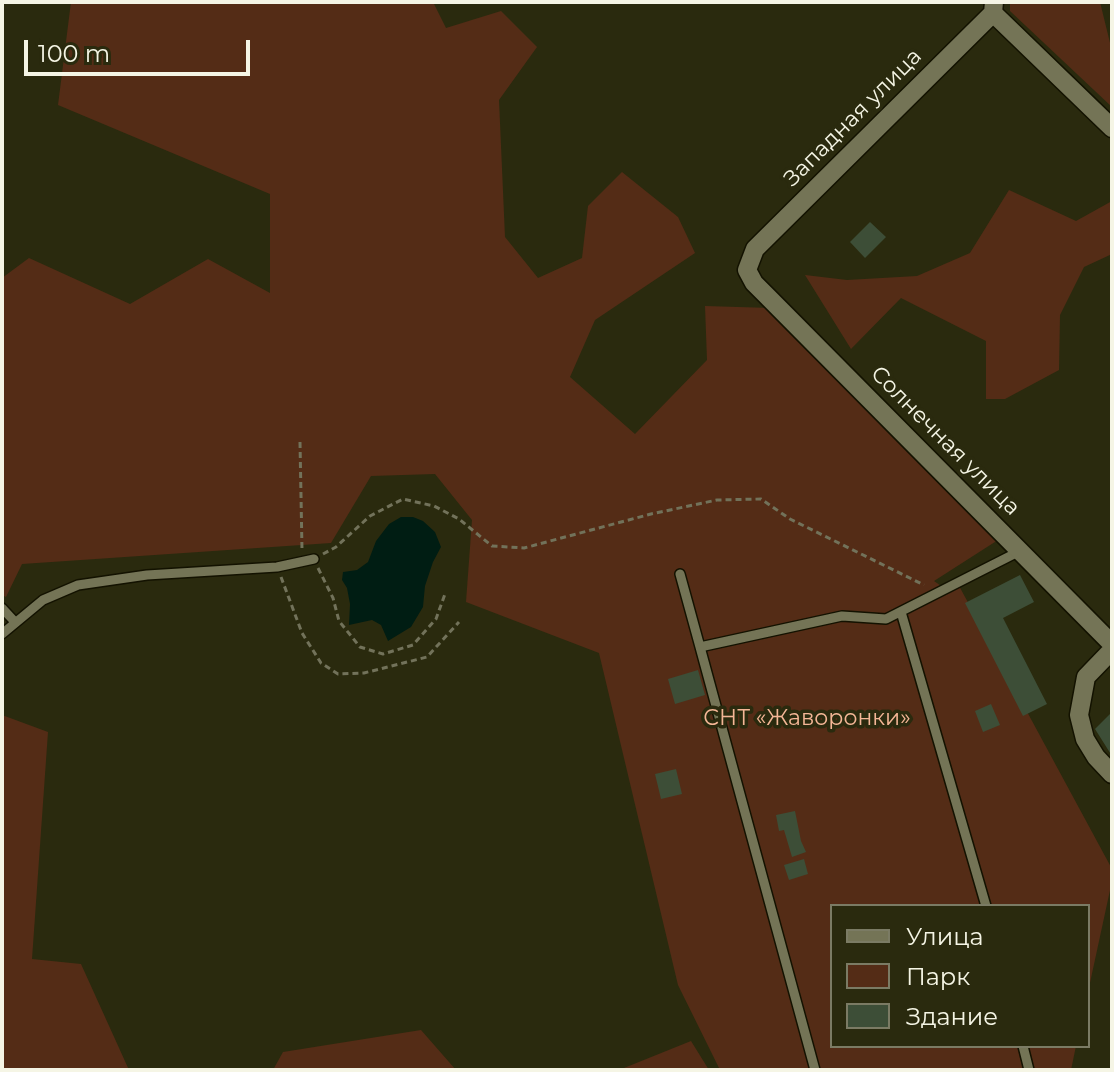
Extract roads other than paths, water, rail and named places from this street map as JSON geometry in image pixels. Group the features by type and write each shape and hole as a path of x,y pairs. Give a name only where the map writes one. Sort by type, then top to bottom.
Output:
{"street":[{"path":"994,7 1112,128"},
{"name":"Западная улица","path":"747,270 755,249 994,7"},
{"name":"Солнечная улица","path":"747,270 754,283 1112,647"},
{"path":"1112,647 1086,677 1079,715 1085,739 1112,774"}],"lane":[{"path":"700,647 842,616 886,619 1020,551"},
{"path":"2,634 43,600 78,585 147,575 277,567 314,559"},
{"path":"680,574 815,1070"},
{"path":"2,608 15,622"},
{"path":"901,612 985,904"},
{"path":"1024,1048 1029,1070"}],"park label":[{"name":"СНТ «Жаворонки»","path":"807,719"}]}
